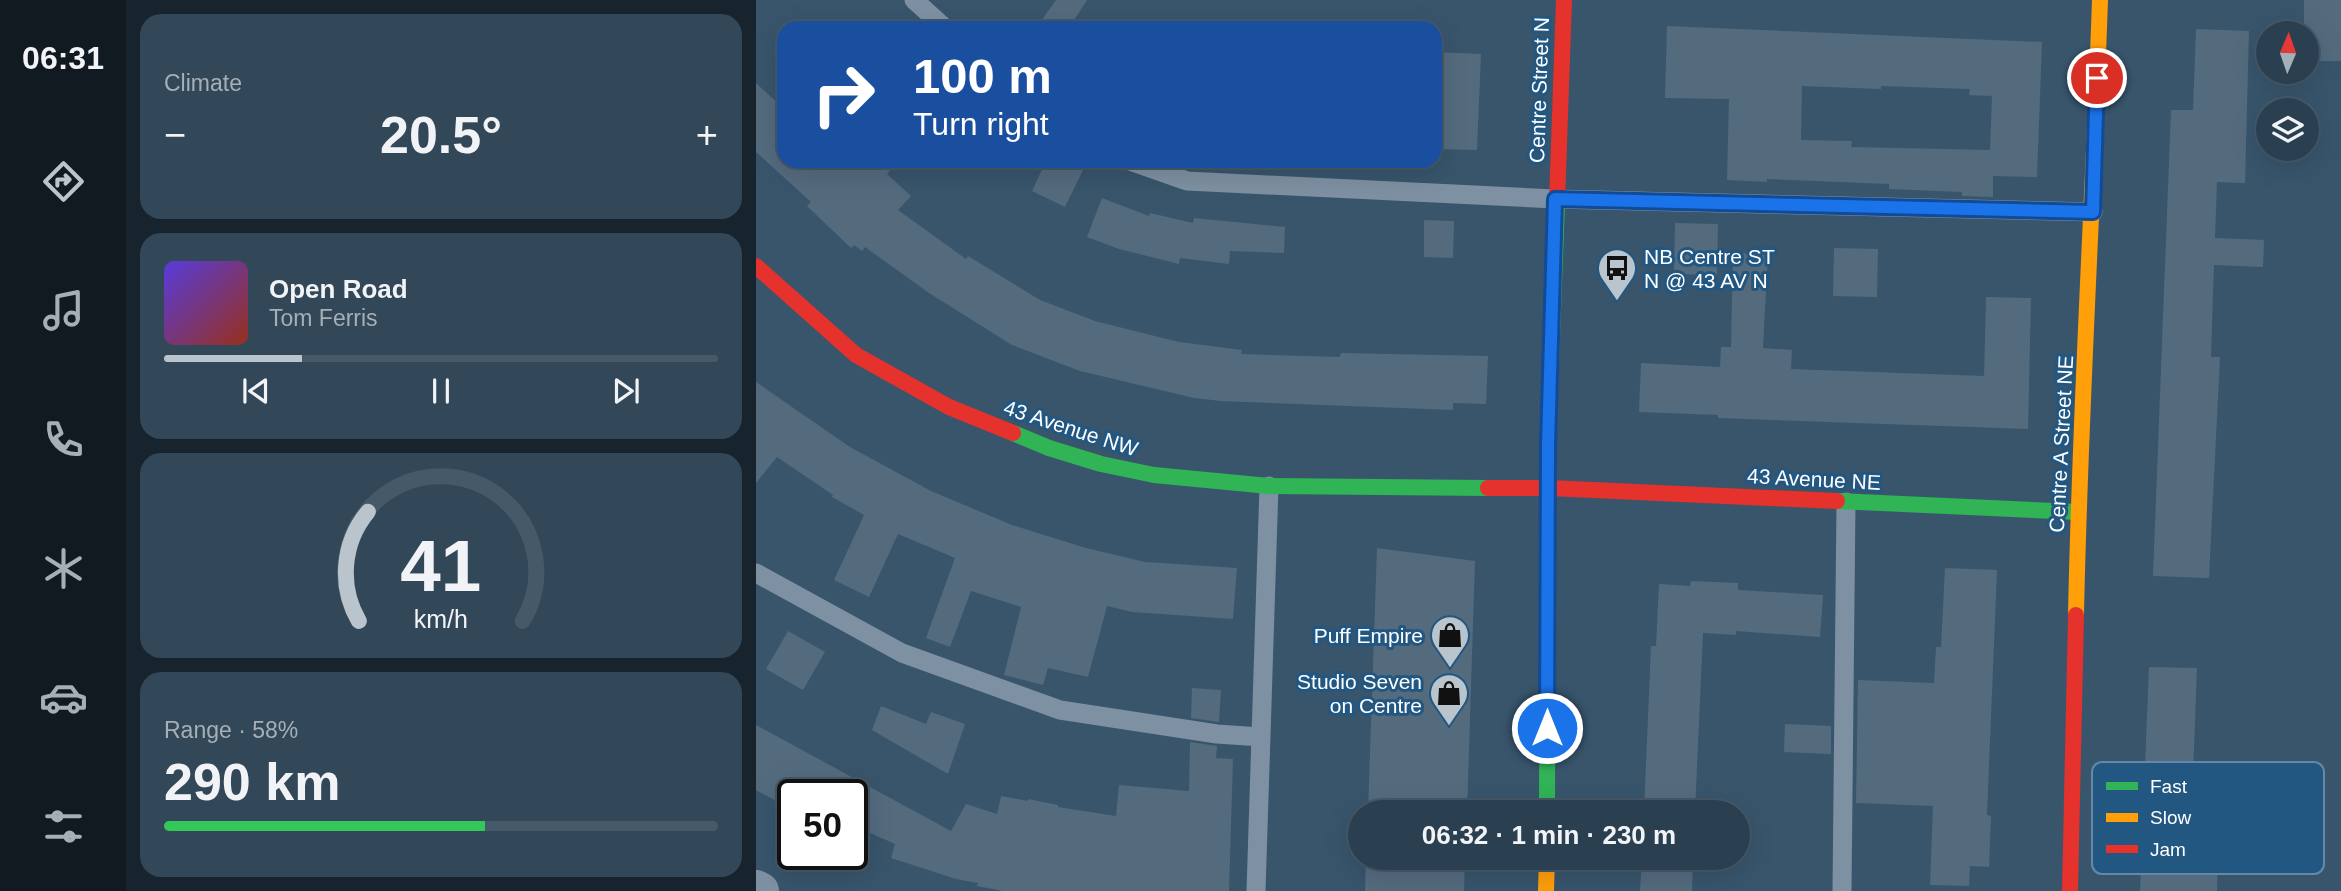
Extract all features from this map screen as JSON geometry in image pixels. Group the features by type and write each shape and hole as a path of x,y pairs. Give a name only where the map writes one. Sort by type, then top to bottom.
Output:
{"street":[{"name":"Centre Street N","path":"1547,800 1548,445 1564,0"},
{"name":"Centre A Street NE","path":"2070,891 2078,512 2093,212 2100,0"},
{"name":"43 Avenue NW","path":"756,266 856,355 949,407 998,429 1101,464 1154,475 1269,486 1549,488"},
{"name":"43 Avenue NE","path":"1549,488 2078,512"},
{"path":"1546,891 1547,870"}],"lane":[{"path":"914,0 937,21"},
{"path":"1150,168 1187,181 1555,199 2093,212"},
{"path":"1256,891 1269,486"},
{"path":"1842,891 1846,502"},
{"path":"756,573 902,653 1060,710 1217,734 1261,737"}],"building":[{"path":"1056,0 1087,0 1074,21 1041,21"},
{"path":"2304,0 2341,0 2341,61 2319,61 2319,21 2304,21"},
{"path":"1667,26 2042,42 2037,177 1993,176 1993,197 1962,196 1962,192 1889,189 1889,184 1727,180 1729,99 1665,98","holes":["1802,86 1881,89 1881,86 1970,89 1969,95 1992,96 1990,150 1851,147 1852,141 1801,140"]},
{"path":"2196,29 2249,31 2245,183 2217,182 2215,238 2264,240 2263,267 2214,265 2211,357 2220,357 2209,578 2153,576 2171,110 2193,110"},
{"path":"1442,52 1481,54 1477,150 1442,149"},
{"path":"756,83 777,102 777,168 892,168 887,174 911,196 898,210 966,259 968,256 1040,300 1095,321 1179,342 1242,350 1241,354 1340,357 1341,353 1488,356 1486,404 1453,403 1453,410 1221,401 1194,398 1080,371 1012,345 929,293 865,247 862,251 854,245 851,248 807,206 811,202 756,152"},
{"path":"1043,168 1084,168 1065,207 1032,191"},
{"path":"1102,198 1149,216 1150,213 1193,223 1194,218 1285,227 1284,253 1230,251 1229,264 1180,258 1179,264 1119,249 1087,237"},
{"path":"1424,220 1454,221 1453,258 1424,257"},
{"path":"1675,223 1718,224 1717,275 1674,274"},
{"path":"1834,248 1878,249 1877,297 1833,296"},
{"path":"1733,253 1768,254 1763,348 1792,350 1791,369 1984,376 1986,297 2031,298 2028,429 1718,418 1718,415 1639,412 1641,363 1720,367 1721,347 1731,347"},
{"path":"756,382 850,447 931,491 1012,525 1086,548 1145,562 1237,568 1233,619 1132,612 1107,606 1088,677 1048,668 1043,685 1004,675 1021,607 971,591 950,647 926,638 955,558 898,534 869,597 834,580 864,515 832,497 833,495 777,457 756,483"},
{"path":"1377,548 1475,561 1467,800 1368,800"},
{"path":"1945,568 1997,570 1987,815 1991,816 1989,867 1970,866 1969,886 1930,885 1933,806 1856,803 1858,680 1934,683 1936,647 1941,647"},
{"path":"1691,581 1738,583 1738,590 1823,595 1820,637 1736,631 1736,635 1703,633 1696,800 1645,800 1651,646 1656,646 1659,584 1690,586"},
{"path":"788,631 825,652 803,690 766,669"},
{"path":"2149,667 2197,668 2193,762 2145,762"},
{"path":"1192,688 1221,690 1219,722 1191,718"},
{"path":"881,706 926,724 931,712 965,724 948,774 872,730"},
{"path":"1785,724 1831,726 1831,754 1784,752"},
{"path":"756,725 855,779 777,779 777,802 756,790"},
{"path":"1190,742 1217,746 1216,758 1233,759 1229,891 1003,891 977,886 978,883 956,879 891,858 895,844 868,832 868,786 951,831 966,804 997,814 1001,796 1116,816 1119,785 1189,791"},
{"path":"1366,870 1465,870 1464,891 1365,891"},
{"path":"1641,870 1693,870 1692,891 1640,891"},
{"path":"2141,874 2218,874 2217,891 2140,891"}],"traffic: fast":[{"path":"1547,800 1548,445 1557,203"},
{"path":"1013,433 1049,448 1101,464 1154,475 1269,486 1488,488"},
{"path":"1837,501 2078,512"}],"traffic: slow":[{"path":"2076,615 2100,0"},
{"path":"1546,891 1547,870"}],"traffic: jam":[{"path":"1557,203 1564,0"},
{"path":"756,266 856,355 949,407 1013,433"},
{"path":"1488,488 1549,488 1837,501"},
{"path":"2070,891 2076,615"}],"place":[{"name":"NB Centre ST N @ 43 AV N","path":"1617,302"},
{"name":"Puff Empire","path":"1450,669"},
{"name":"Studio Seven on Centre","path":"1449,727"}],"route":[{"path":"1547,728 1548,445 1555,199 2093,212 2097,78"}]}
